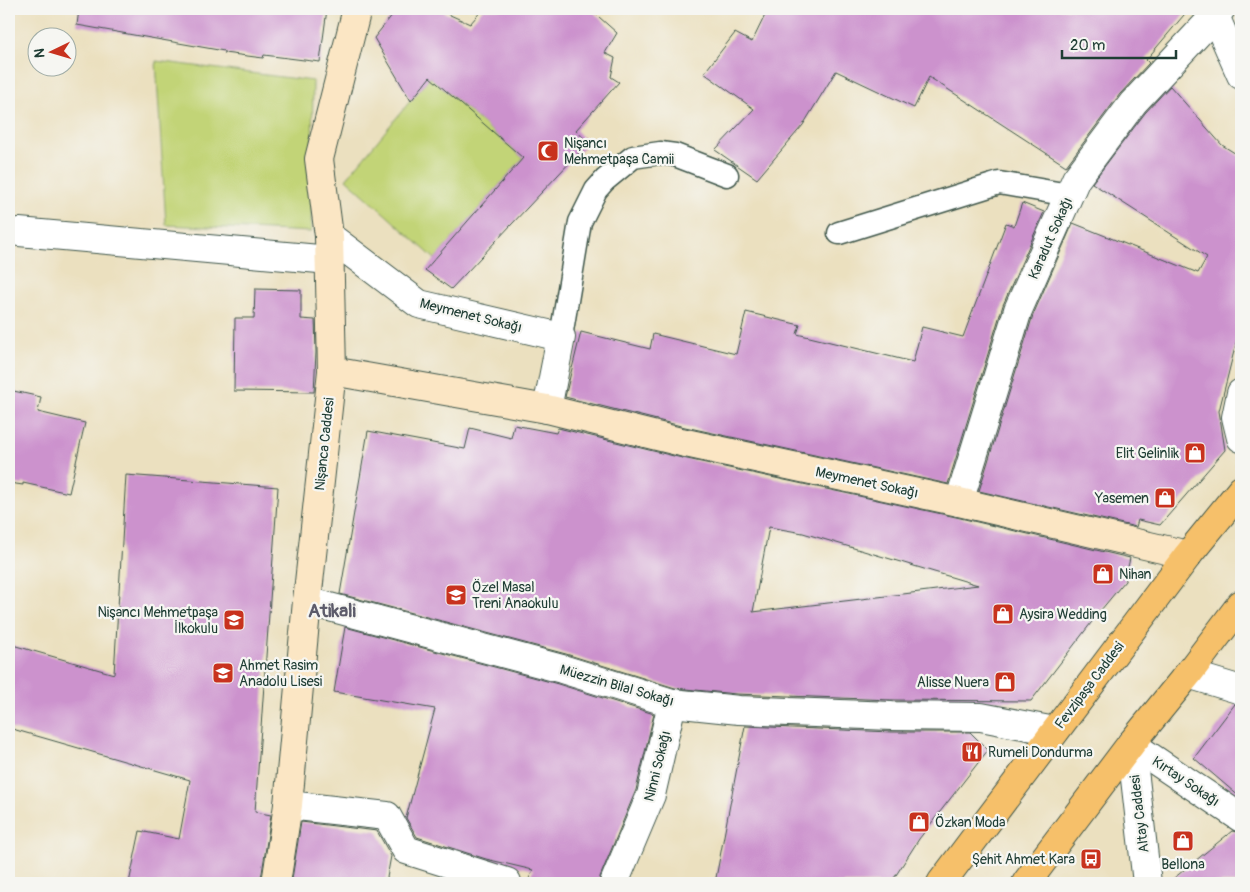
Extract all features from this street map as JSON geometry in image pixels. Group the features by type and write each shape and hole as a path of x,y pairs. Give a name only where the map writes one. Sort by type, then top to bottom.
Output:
{"main road":[{"name":"Fevzipaşa Caddesi","path":"941,883 1188,555 1241,490"},
{"path":"1026,883 1131,744 1188,674 1241,604"}],"street":[{"name":"Nişanca Caddesi","path":"276,883 288,805 307,601 332,371 330,248 319,159 357,9"},
{"path":"1215,11 1241,75"},
{"name":"Karadut Sokağı","path":"959,502 1018,310 1076,179 1133,103 1215,11"},
{"path":"19,232 330,248"},
{"name":"Meymenet Sokağı","path":"330,248 419,304 561,337"},
{"path":"547,409 561,337"},
{"name":"Meymenet Sokağı","path":"332,371 547,409 681,442 959,502 1188,555"},
{"path":"1241,393 1236,417 1241,438"},
{"name":"Müezzin Bilal Sokağı","path":"307,601 562,669 672,703 739,710 892,716 981,717 1054,731"},
{"path":"1188,674 1241,690"},
{"name":"Ninni Sokağı","path":"614,883 651,795 672,703"},
{"name":"Kırtay Sokağı","path":"1131,744 1241,818"},
{"name":"Altay Caddesi","path":"1131,744 1147,883"},
{"path":"288,805 387,816 406,850 506,883"}],"lane":[{"path":"561,337 580,222 596,190 605,180 633,157 660,152 727,175"},
{"path":"839,233 999,183 1069,194"}],"green space":[{"path":"156,61 313,81 311,232 166,225"},
{"path":"430,77 523,158 435,259 346,179"}],"building":[{"path":"79,9 327,9 320,62 264,55 263,58 224,53 224,51 77,25"},
{"name":"Nişancı Mehmetpaşa Camii","path":"397,9 437,9 470,24 483,9 590,9 617,33 605,53 615,58 611,77 619,82 576,130 588,143 451,289 425,270 523,158 430,77 411,101 374,38"},
{"path":"768,9 1189,9 1146,60 1149,63 1120,94 1066,166 929,77 914,108 836,71 803,125 757,179 715,150 754,109 704,73 735,33 752,42"},
{"path":"1170,86 1222,145 1241,157 1241,323 1219,411 1225,450 1160,525 1138,520 1136,527 979,491 1033,315 1073,223 1198,273 1207,257 1092,183 1145,113"},
{"path":"1022,203 1044,212 1003,305 948,484 685,427 565,397 581,332 650,349 653,334 736,354 746,312 800,325 797,334 913,362 922,327 963,337 1006,223 1014,226"},
{"path":"255,289 301,290 301,319 315,320 314,392 234,391 235,318 254,318"},
{"path":"9,390 41,397 38,412 85,423 69,493 23,483 23,485 9,483"},
{"path":"514,425 556,433 558,428 678,457 956,517 1130,558 1125,581 1031,701 892,700 736,694 675,688 566,654 340,594 368,431 465,449 470,428 511,438","holes":["769,527 803,533 978,585 753,612"]},
{"path":"126,475 278,487 255,812 271,815 262,873 258,883 129,883 140,831 179,839 190,780 9,728 9,644 114,674"},
{"path":"345,627 558,684 654,714 636,790 599,883 527,883 533,870 486,859 417,837 406,818 435,709 334,692"},
{"path":"1235,704 1241,705 1241,798 1194,758"},
{"path":"745,726 892,732 970,732 988,750 919,839 891,883 715,883"},
{"path":"301,822 377,831 391,856 386,883 315,883 292,879"},
{"path":"1232,831 1241,833 1241,883 1168,883"}],"place":[{"name":"Nişancı Mehmetpaşa Camii","path":"548,151"},
{"name":"Elit Gelinlik","path":"1195,453"},
{"name":"Yasemen","path":"1165,498"},
{"name":"Nihan","path":"1103,574"},
{"name":"Özel Masal Treni Anaokulu","path":"456,595"},
{"name":"Aysira Wedding","path":"1003,614"},
{"name":"Nişancı Mehmetpaşa İlkokulu","path":"234,620"},
{"name":"Ahmet Rasim Anadolu Lisesi","path":"223,673"},
{"name":"Alisse Nuera","path":"1005,682"},
{"name":"Rumeli Dondurma","path":"972,752"},
{"name":"Özkan Moda","path":"919,822"},
{"name":"Bellona","path":"1183,841"},
{"name":"Şehit Ahmet Kara","path":"1091,859"}],"district":[{"name":"Atikali","path":"332,610"}]}
